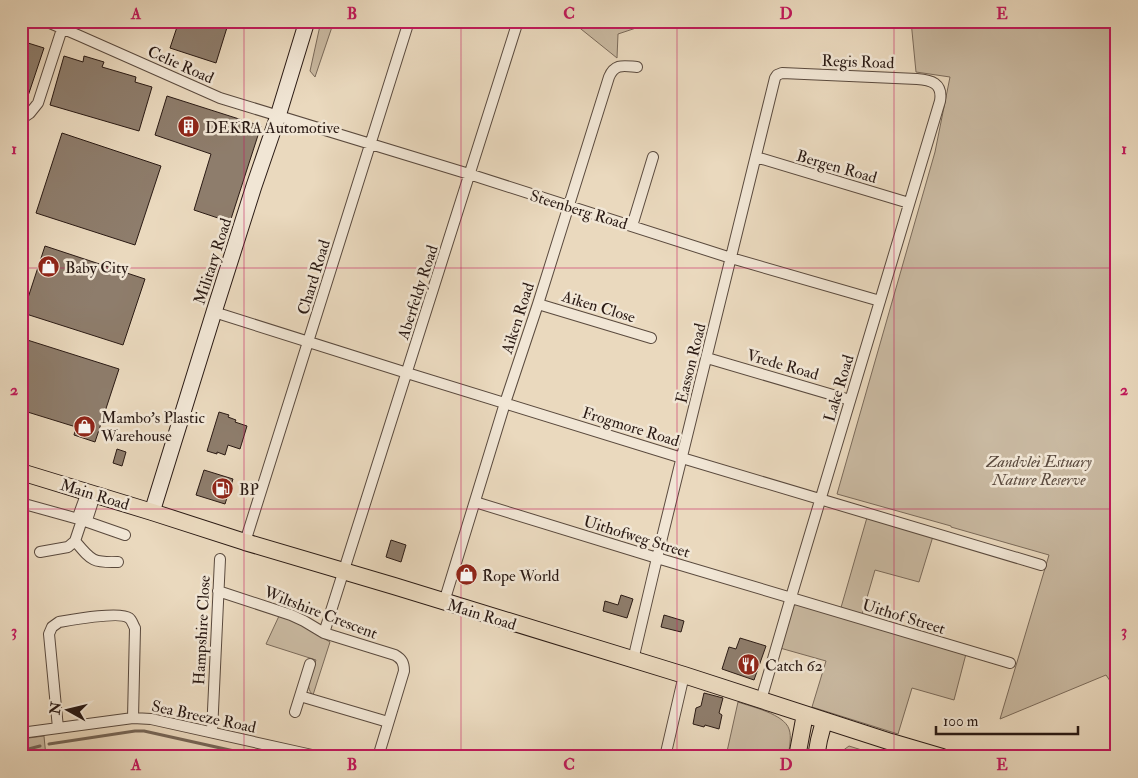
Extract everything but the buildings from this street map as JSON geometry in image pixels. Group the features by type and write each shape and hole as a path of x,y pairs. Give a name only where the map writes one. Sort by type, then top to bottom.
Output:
{"main road":[{"name":"Military Road","path":"152,512 307,21"},
{"name":"Main Road","path":"21,472 942,757"},
{"path":"797,757 804,714"},
{"path":"816,757 818,740 824,721"}],"street":[{"name":"Celie Road","path":"45,21 220,98 278,116"},
{"name":"Chard Road","path":"245,542 409,21"},
{"name":"Aberfeldy Road","path":"324,633 345,572 518,21"},
{"path":"21,118 30,113 38,102 62,28"},
{"name":"Aiken Road","path":"444,602 505,403 611,72 620,66 637,67"},
{"name":"Regis Road","path":"777,75 782,73 917,79 930,80 936,84"},
{"name":"Easson Road","path":"633,660 777,75"},
{"name":"Lake Road","path":"761,700 940,101 940,89 936,84"},
{"name":"Steenberg Road","path":"278,116 469,174 731,258 880,301"},
{"path":"632,226 653,157"},
{"name":"Bergen Road","path":"756,157 909,203"},
{"name":"Aiken Close","path":"538,304 651,338"},
{"name":"Frogmore Road","path":"214,312 682,458 1041,565"},
{"name":"Vrede Road","path":"707,358 850,400"},
{"path":"40,552 68,547 75,541 82,520 88,517 91,493"},
{"name":"Uithofweg Street","path":"475,502 791,597"},
{"path":"28,505 82,520 125,535"},
{"path":"75,541 88,557 96,561 118,562"},
{"name":"Hampshire Close","path":"212,732 220,558"},
{"name":"Wiltshire Crescent","path":"218,591 291,615 324,633 400,658 404,665 404,671 378,757"},
{"name":"Uithof Street","path":"791,597 1010,663"},
{"path":"58,728 49,634 52,627 59,622 117,615 129,617 134,628 133,718"},
{"path":"295,712 310,664"},
{"path":"665,757 684,676"},
{"path":"300,696 388,722"},
{"name":"Sea Breeze Road","path":"21,733 133,718 151,719 321,757"}],"green space":[{"path":"321,21 334,21 315,77 310,71"},
{"path":"571,21 652,21 618,34 617,58"},
{"name":"Zandvlei Estuary Nature Reserve","path":"911,21 1117,21 1117,691 1106,675 1000,719 1049,555 837,494 935,152 950,77 916,72"},
{"path":"868,514 934,533 919,582 875,570 861,618 967,650 954,700 912,688 898,734 812,707 826,661 780,648 791,607 798,603 840,611"},
{"path":"279,616 294,621 330,642 313,695 308,683 316,660 266,644"},
{"path":"738,702 774,715 786,724 790,736 788,757 719,757 720,755 726,756"},
{"path":"44,736 46,757 21,757 21,739"},
{"path":"849,746 884,757 834,757"}],"waterway":[{"path":"49,744 144,731 261,757"},
{"path":"21,751 40,746"}],"place":[{"name":"DEKRA Automotive","path":"189,127"},
{"name":"Baby City","path":"49,267"},
{"name":"Mambo's Plastic Warehouse","path":"85,426"},
{"name":"BP","path":"223,489"},
{"name":"Rope World","path":"466,575"},
{"name":"Catch 62","path":"749,665"}]}
